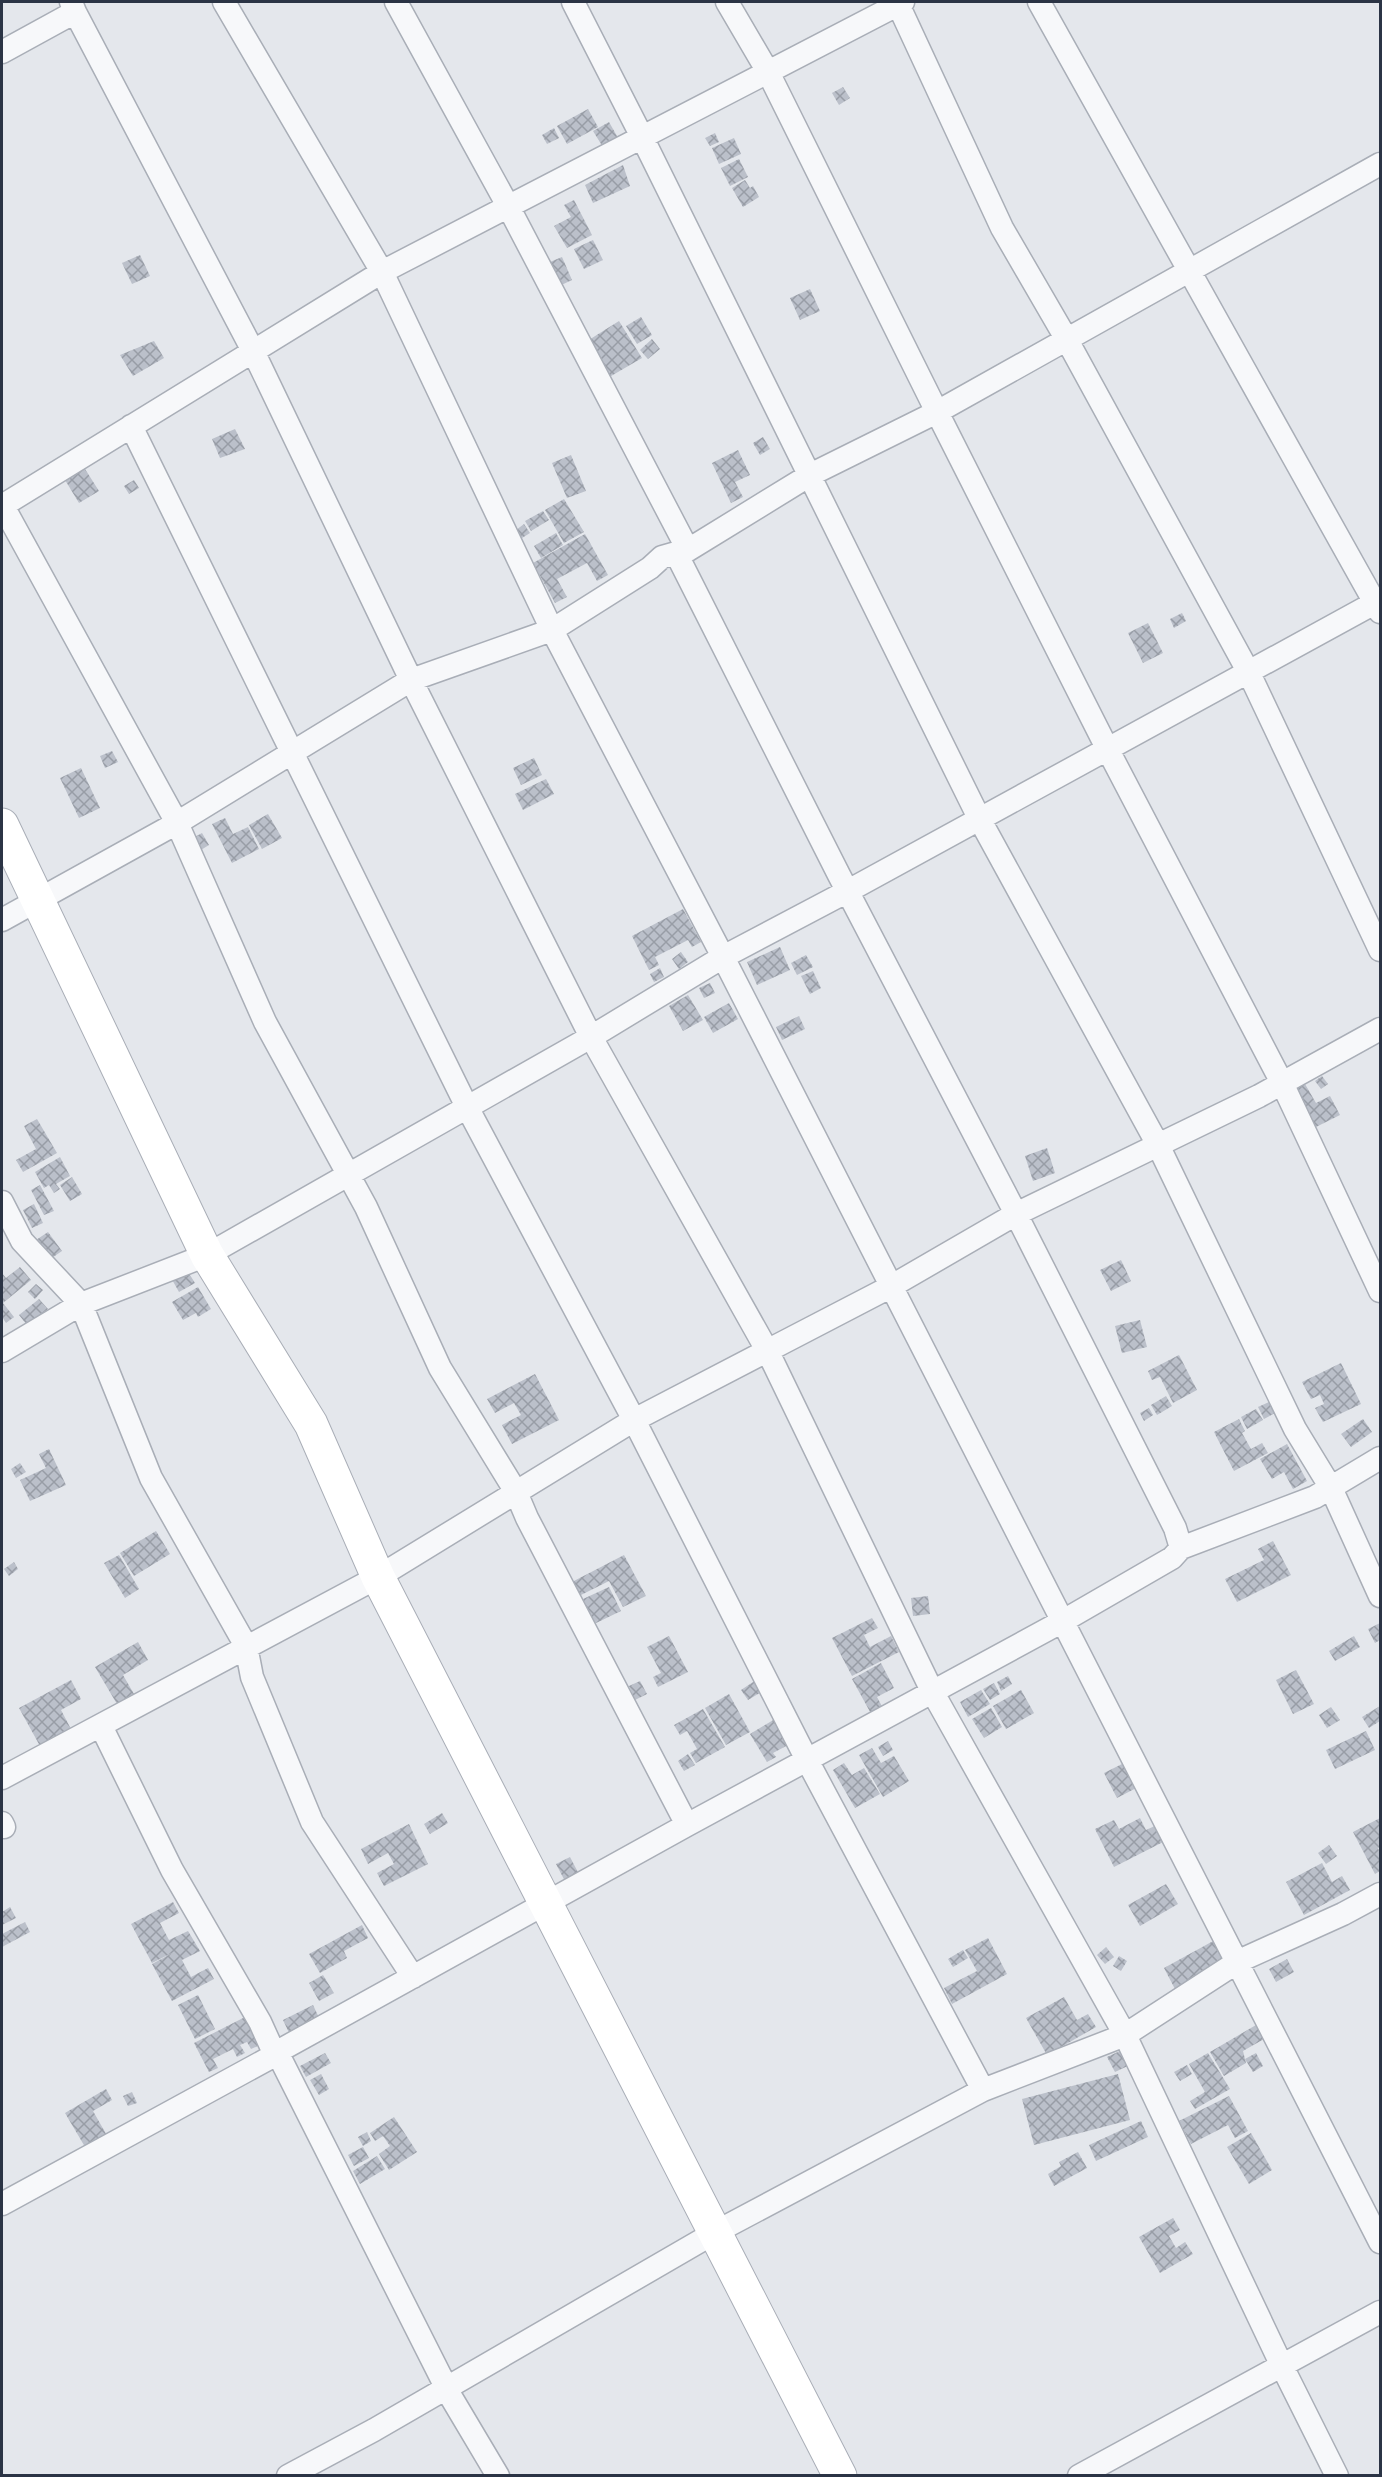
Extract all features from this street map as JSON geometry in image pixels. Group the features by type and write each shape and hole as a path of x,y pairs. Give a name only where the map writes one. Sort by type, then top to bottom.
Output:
{"street":[{"path":"224,2 382,272 552,630 723,957 890,1287 1239,1961 1380,2242"},
{"path":"396,2 508,206 683,553 848,891 1016,1214 1174,1528 1181,1548"},
{"path":"573,2 980,819 1158,1145 1295,1430 1330,1488 1380,1596"},
{"path":"727,2 768,72 1108,750 1282,1083 1380,1291"},
{"path":"687,1825 516,1492 440,1368 366,1207 265,1022 177,823 2,506 382,272 900,2 1002,228 1067,340 1249,673 1380,950"},
{"path":"2,1351 81,1304 207,1255 591,1037 723,957 1379,605 1039,2"},
{"path":"2,52 73,7 253,351 411,680 591,1037 768,1352 932,1691 1125,2035 1281,2364 1337,2475"},
{"path":"2,920 177,823 411,680 552,630 650,568 662,557 683,553 810,475 937,412 1380,164"},
{"path":"131,426 467,1107 634,1420 807,1760 983,2090"},
{"path":"2,825 207,1255 311,1424 378,1576 840,2475"},
{"path":"2,1778 378,1576 634,1420 890,1287 1016,1214 1282,1083 1380,1029"},
{"path":"2,1202 22,1241 81,1304 151,1478 246,1646 252,1677 312,1822 413,1977"},
{"path":"2,2204 687,1825 1063,1621 1172,1558 1181,1548 1315,1497 1380,1458"},
{"path":"101,1726 172,1870 255,2012 446,2388 498,2475"},
{"path":"288,2475 374,2430 714,2233 983,2090 1125,2035 1239,1961 1343,1914 1380,1894"},
{"path":"1079,2475 1380,2312"}],"building":[{"path":"843,87 850,98 839,105 832,93"},
{"path":"588,109 598,127 567,144 557,126"},
{"path":"609,122 621,143 606,152 593,131"},
{"path":"554,128 559,138 547,144 542,135"},
{"path":"715,133 719,142 710,146 705,138"},
{"path":"734,138 741,154 719,164 712,148"},
{"path":"739,159 748,177 730,186 721,168"},
{"path":"623,165 630,186 593,203 585,185"},
{"path":"745,180 750,188 753,186 759,197 743,207 732,188"},
{"path":"574,200 592,235 567,248 554,226 571,217 564,205"},
{"path":"593,240 603,260 584,269 574,249"},
{"path":"140,255 150,276 132,284 122,263"},
{"path":"562,257 572,280 555,288 545,264"},
{"path":"810,289 820,311 800,320 790,298"},
{"path":"641,317 652,335 637,344 626,326"},
{"path":"619,321 642,358 606,379 584,343"},
{"path":"652,339 660,349 648,359 640,350"},
{"path":"154,341 164,358 133,376 120,355"},
{"path":"235,429 245,449 220,458 212,439"},
{"path":"763,437 770,449 760,455 753,443"},
{"path":"738,450 750,475 735,482 743,497 731,503 712,463"},
{"path":"571,455 586,491 567,498 552,463"},
{"path":"85,469 99,491 79,503 65,480"},
{"path":"134,480 139,488 129,494 124,486"},
{"path":"564,499 584,532 564,543 545,510"},
{"path":"543,511 549,520 531,531 525,521"},
{"path":"524,524 530,533 522,538 516,530"},
{"path":"556,533 563,545 541,558 534,546"},
{"path":"585,534 608,575 597,581 587,563 557,579 567,597 555,603 533,563"},
{"path":"1182,613 1186,621 1174,628 1170,619"},
{"path":"1148,623 1163,653 1143,663 1128,633"},
{"path":"112,751 118,762 105,768 100,756"},
{"path":"534,758 542,775 521,785 513,768"},
{"path":"81,768 100,808 79,818 60,778"},
{"path":"546,779 554,794 523,810 515,794"},
{"path":"268,814 282,838 262,849 249,825"},
{"path":"225,818 233,834 248,827 259,849 232,863 212,824"},
{"path":"202,833 209,845 196,853 189,840"},
{"path":"683,909 701,942 692,947 688,940 655,957 659,965 649,970 632,936"},
{"path":"780,947 790,970 757,985 747,962"},
{"path":"681,952 688,962 679,969 672,959"},
{"path":"806,955 813,967 797,975 791,963"},
{"path":"660,968 664,977 654,982 650,974"},
{"path":"813,971 821,988 810,994 801,976"},
{"path":"710,983 715,993 704,998 699,988"},
{"path":"688,995 703,1020 683,1031 669,1006"},
{"path":"729,1003 738,1019 713,1033 704,1017"},
{"path":"799,1016 805,1029 782,1040 776,1027"},
{"path":"1322,1076 1328,1084 1321,1089 1315,1081"},
{"path":"1305,1084 1316,1103 1330,1096 1340,1115 1312,1129 1292,1091"},
{"path":"37,1119 57,1153 23,1172 16,1160 36,1149 24,1126"},
{"path":"1047,1148 1055,1173 1033,1181 1025,1156"},
{"path":"60,1157 70,1176 56,1184 60,1189 54,1193 49,1185 44,1188 35,1172"},
{"path":"72,1177 82,1194 70,1201 60,1185"},
{"path":"40,1185 54,1211 44,1215 31,1190"},
{"path":"34,1204 43,1223 32,1228 23,1210"},
{"path":"48,1232 62,1251 46,1262 33,1242"},
{"path":"1121,1260 1131,1281 1111,1291 1100,1270"},
{"path":"20,1267 31,1280 3,1303 14,1317 6,1323 2,1317 2,1273 6,1278"},
{"path":"185,1267 195,1283 179,1292 170,1276"},
{"path":"36,1284 43,1290 35,1299 28,1292"},
{"path":"198,1287 211,1309 198,1317 196,1313 183,1320 172,1302"},
{"path":"39,1299 48,1309 27,1325 19,1315"},
{"path":"1140,1320 1147,1347 1122,1353 1115,1326"},
{"path":"1179,1355 1197,1390 1173,1403 1160,1377 1152,1380 1148,1371"},
{"path":"1341,1363 1361,1404 1323,1422 1315,1408 1324,1404 1320,1395 1311,1399 1302,1382"},
{"path":"535,1374 559,1420 512,1444 502,1425 521,1415 514,1403 495,1413 487,1399"},
{"path":"1166,1396 1172,1406 1157,1415 1151,1405"},
{"path":"1269,1402 1275,1413 1264,1419 1258,1407"},
{"path":"1149,1408 1153,1415 1144,1421 1140,1413"},
{"path":"1256,1409 1263,1420 1247,1429 1241,1417"},
{"path":"1239,1419 1245,1431 1242,1433 1251,1449 1262,1443 1268,1453 1234,1471 1214,1432"},
{"path":"1363,1419 1372,1432 1351,1447 1341,1434"},
{"path":"1287,1444 1307,1481 1293,1489 1284,1472 1272,1479 1260,1459"},
{"path":"49,1449 66,1485 30,1501 20,1480 46,1468 39,1454"},
{"path":"20,1463 26,1472 16,1478 11,1469"},
{"path":"156,1531 170,1554 134,1576 120,1553"},
{"path":"1273,1541 1291,1575 1237,1602 1225,1579 1264,1560 1258,1549"},
{"path":"119,1555 139,1589 125,1598 104,1563"},
{"path":"624,1555 646,1596 623,1607 609,1581 579,1596 572,1582"},
{"path":"14,1562 18,1569 9,1576 4,1569"},
{"path":"609,1587 621,1611 594,1624 583,1599"},
{"path":"928,1596 930,1614 913,1616 911,1598"},
{"path":"872,1618 878,1628 864,1635 870,1647 891,1636 899,1652 852,1676 832,1638"},
{"path":"1380,1623 1380,1640 1375,1643 1368,1629"},
{"path":"669,1636 688,1672 658,1687 653,1677 661,1673 647,1647"},
{"path":"1354,1636 1360,1647 1335,1661 1329,1651"},
{"path":"138,1642 148,1660 123,1675 134,1694 117,1704 95,1667"},
{"path":"881,1663 894,1688 877,1697 885,1712 874,1719 852,1679"},
{"path":"1296,1670 1314,1704 1293,1714 1276,1680"},
{"path":"1008,1676 1012,1684 1001,1691 997,1682"},
{"path":"71,1680 81,1699 61,1710 71,1729 40,1746 19,1708"},
{"path":"756,1680 763,1691 748,1700 741,1690"},
{"path":"640,1681 647,1694 635,1700 629,1686"},
{"path":"994,1683 1000,1694 990,1700 983,1689"},
{"path":"981,1690 990,1704 968,1717 960,1702"},
{"path":"1021,1690 1034,1713 1006,1729 993,1706"},
{"path":"729,1694 750,1732 726,1745 705,1708"},
{"path":"1380,1706 1380,1721 1369,1728 1362,1717"},
{"path":"1331,1707 1340,1720 1327,1728 1319,1715"},
{"path":"991,1708 1002,1727 984,1738 972,1719"},
{"path":"703,1709 725,1747 696,1763 690,1753 697,1749 687,1731 680,1735 674,1725"},
{"path":"775,1719 790,1744 773,1753 776,1757 767,1762 750,1734"},
{"path":"1366,1731 1375,1750 1335,1769 1326,1750"},
{"path":"888,1741 893,1750 883,1756 878,1747"},
{"path":"872,1748 881,1763 894,1756 909,1781 883,1797 859,1755"},
{"path":"688,1754 695,1765 684,1771 678,1761"},
{"path":"1130,1760 1142,1785 1117,1798 1104,1773"},
{"path":"844,1763 852,1775 864,1768 880,1794 855,1808 833,1770"},
{"path":"442,1813 448,1823 430,1834 424,1824"},
{"path":"1140,1818 1146,1830 1157,1825 1165,1841 1114,1867 1095,1829 1114,1820 1119,1829"},
{"path":"1380,1818 1380,1847 1378,1848 1380,1871 1375,1874 1353,1832"},
{"path":"409,1824 428,1864 384,1886 377,1873 394,1864 388,1853 368,1864 361,1849"},
{"path":"1329,1845 1337,1856 1326,1864 1318,1853"},
{"path":"570,1857 581,1878 567,1885 556,1864"},
{"path":"1322,1863 1332,1882 1342,1876 1350,1890 1304,1915 1286,1882"},
{"path":"1166,1884 1178,1904 1140,1926 1128,1905"},
{"path":"173,1902 179,1913 160,1923 169,1940 188,1931 200,1951 182,1960 191,1977 208,1968 214,1979 172,2001 152,1964 176,1951 152,1963 131,1924"},
{"path":"10,1907 16,1918 2,1925 2,1912"},
{"path":"25,1922 30,1932 2,1947 2,1934"},
{"path":"362,1925 368,1938 344,1951 347,1958 320,1973 309,1954"},
{"path":"988,1938 1007,1974 952,2004 944,1988 977,1971 965,1950"},
{"path":"1215,1940 1228,1963 1176,1991 1164,1968"},
{"path":"1106,1947 1114,1957 1105,1964 1097,1955"},
{"path":"963,1950 968,1958 953,1967 948,1959"},
{"path":"1119,1956 1127,1961 1121,1971 1113,1966"},
{"path":"1287,1959 1294,1972 1276,1982 1269,1969"},
{"path":"323,1975 334,1993 319,2001 309,1983"},
{"path":"198,1995 215,2029 195,2039 178,2005"},
{"path":"1064,1997 1077,2020 1088,2014 1096,2027 1047,2055 1026,2018"},
{"path":"313,2005 322,2024 292,2039 283,2020"},
{"path":"247,2016 262,2044 251,2049 247,2042 240,2045 245,2053 237,2057 233,2049 213,2059 218,2068 209,2072 194,2043"},
{"path":"1256,2025 1264,2039 1243,2051 1246,2063 1224,2076 1210,2052"},
{"path":"1124,2049 1132,2064 1115,2072 1107,2057"},
{"path":"325,2053 331,2063 306,2077 300,2066"},
{"path":"1208,2053 1230,2089 1195,2109 1190,2101 1205,2092 1189,2064"},
{"path":"1256,2053 1263,2066 1253,2072 1245,2059"},
{"path":"1187,2065 1192,2074 1180,2081 1174,2072"},
{"path":"321,2074 329,2089 319,2095 310,2080"},
{"path":"1118,2074 1130,2120 1034,2145 1022,2099"},
{"path":"106,2089 112,2100 93,2111 109,2139 88,2152 65,2113"},
{"path":"132,2092 137,2103 128,2106 123,2096"},
{"path":"1229,2096 1248,2131 1235,2138 1228,2125 1191,2144 1179,2121"},
{"path":"394,2117 417,2152 389,2170 379,2154 390,2146 383,2136 375,2141 370,2133"},
{"path":"1141,2121 1148,2137 1096,2161 1089,2145"},
{"path":"367,2132 371,2141 363,2146 358,2137"},
{"path":"1251,2133 1272,2170 1249,2184 1227,2147"},
{"path":"363,2147 369,2158 354,2166 348,2155"},
{"path":"1078,2152 1087,2168 1054,2186 1048,2174 1061,2166 1059,2162"},
{"path":"377,2156 385,2169 360,2184 353,2171"},
{"path":"1173,2218 1180,2230 1169,2236 1176,2248 1185,2242 1193,2254 1160,2273 1139,2237"}]}
